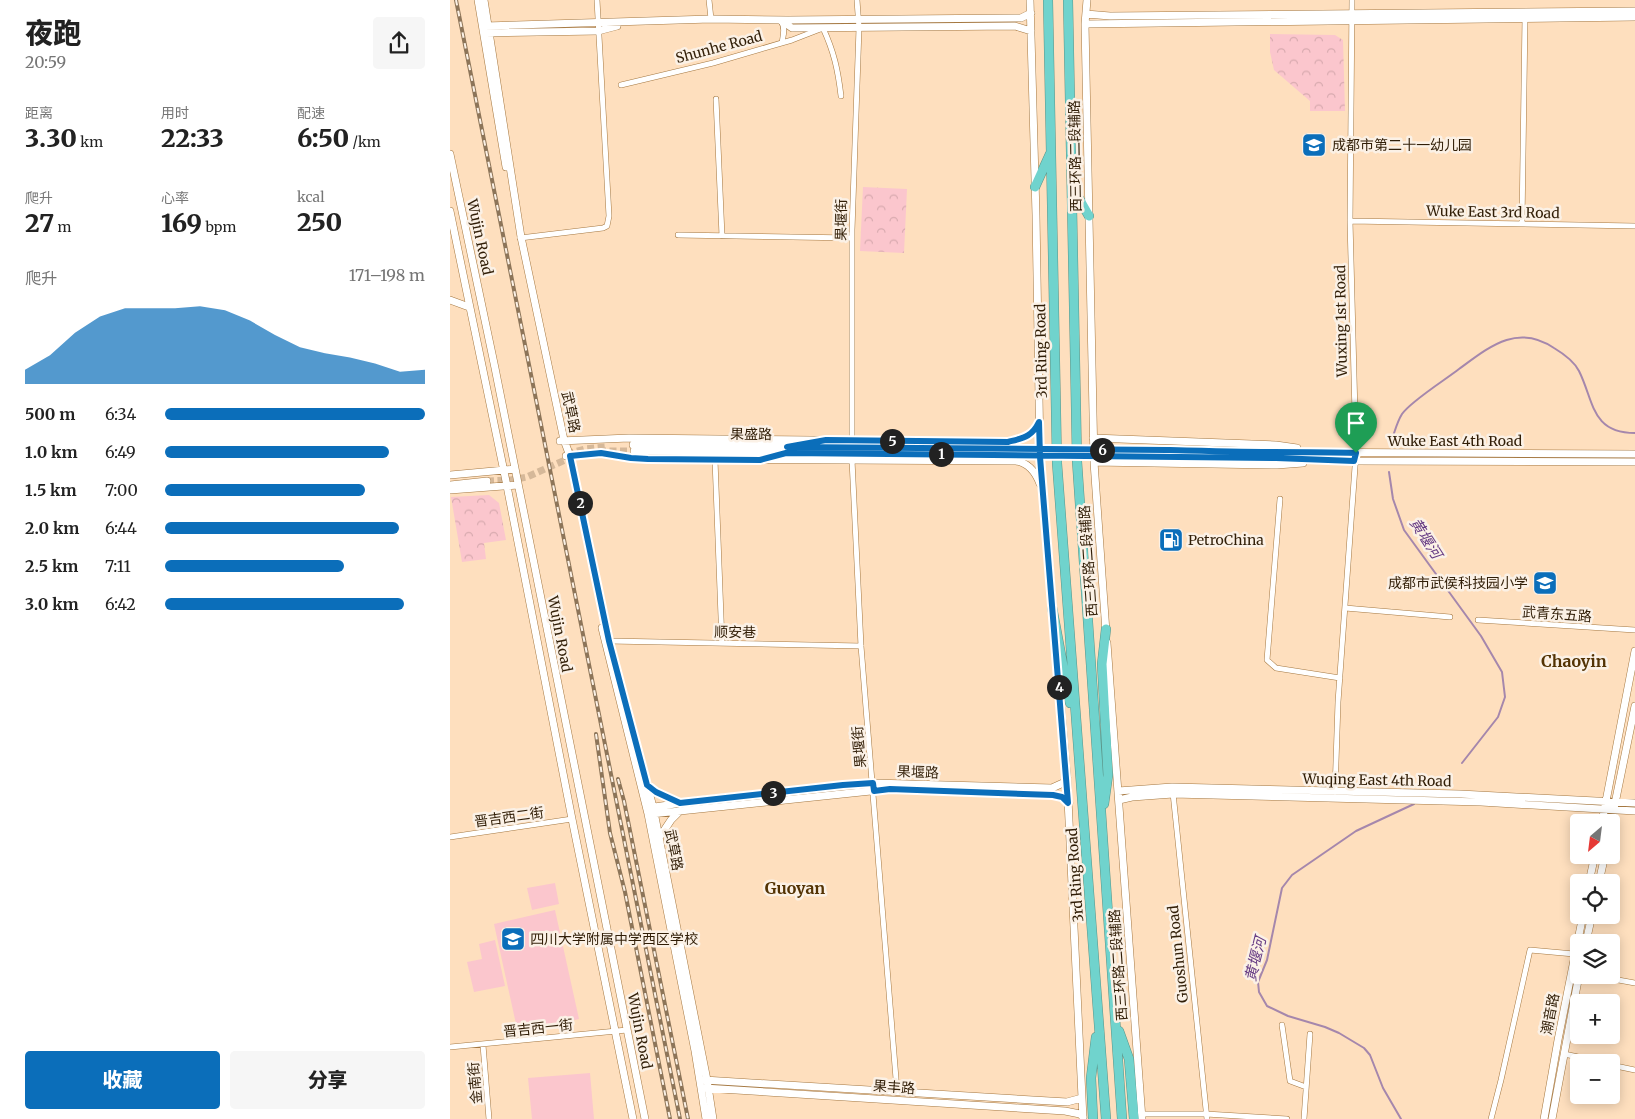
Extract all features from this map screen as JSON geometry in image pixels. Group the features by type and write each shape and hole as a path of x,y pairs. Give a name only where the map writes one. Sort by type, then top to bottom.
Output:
{"highway":[{"name":"3rd Ring Road","path":"1048,0 1057,463 1106,1119"},
{"path":"1068,0 1076,461 1122,1119"},
{"path":"1035,187 1051,152"},
{"path":"1072,186 1089,216"},
{"path":"1052,608 1079,746"},
{"path":"1102,824 1108,775 1102,664 1106,629"},
{"path":"1093,1116 1091,1078 1099,1020"},
{"path":"1116,1021 1129,1059 1139,1117"}],"street":[{"name":"武草路","path":"478,0 487,29"},
{"name":"武草路","path":"484,0 520,238 562,441 568,456 609,641 647,785 650,811 703,1080"},
{"path":"520,238 607,226 609,216 597,0"},
{"path":"709,0 711,19"},
{"name":"果堰街","path":"852,440 852,238 859,28 857,0"},
{"path":"1030,0 1040,457 1067,778 1083,1118"},
{"name":"西三环路二段辅路","path":"1087,0 1085,24 1094,462 1119,800 1139,1117"},
{"name":"Wuxing 1st Road","path":"1336,792 1340,678 1355,457 1350,221 1352,0"},
{"path":"1085,24 1635,11"},
{"name":"Shunhe Road","path":"487,29 598,27 626,23 711,19 1021,18 1030,13"},
{"path":"1086,14 1110,16 1353,18 1635,17"},
{"path":"1522,223 1525,18"},
{"path":"779,19 792,28"},
{"path":"779,19 783,24 782,43"},
{"path":"788,20 792,28 792,40"},
{"name":"Shunhe Road","path":"792,28 1015,26 1031,31"},
{"name":"Shunhe Road","path":"621,85 782,43 823,28"},
{"path":"823,28 832,47 841,96"},
{"path":"716,99 722,236"},
{"name":"Wujin Road","path":"450,154 645,1119"},
{"name":"Wujin Road","path":"450,211 502,470 507,486 633,1119"},
{"name":"Wuke East 3rd Road","path":"1350,221 1635,226"},
{"path":"678,235 852,238"},
{"path":"450,300 469,307"},
{"path":"562,441 629,438 1008,442 1024,438 1032,433 1039,422"},
{"path":"1093,438 1276,445 1323,451"},
{"path":"763,440 786,450 824,460"},
{"path":"760,460 786,450 826,440"},
{"name":"果盛路","path":"633,448 1276,455"},
{"name":"Wuke East 4th Road","path":"1276,455 1323,451 1355,457 1635,462"},
{"path":"568,456 601,453 631,458 715,460 1016,461 1022,462 1034,471 1042,489"},
{"name":"Wuke East 4th Road","path":"1276,455 1327,461 1355,457 1635,454"},
{"name":"武草路","path":"568,456 604,637 650,811 659,838 703,1080 706,1119"},
{"path":"715,460 722,643"},
{"name":"果堰街","path":"852,460 861,646 874,787 897,1090"},
{"path":"1094,462 1276,465 1327,461"},
{"path":"450,475 515,469"},
{"path":"450,481 487,479 450,485"},
{"path":"450,490 518,485"},
{"path":"1280,499 1267,660 1276,668 1340,678"},
{"path":"1345,608 1450,617"},
{"name":"武青东五路","path":"1478,620 1635,630"},
{"name":"顺安巷","path":"609,641 861,646"},
{"path":"1604,814 1635,651"},
{"path":"1613,814 1635,706"},
{"name":"果堰路","path":"650,811 843,785 874,787 1052,788 1067,778"},
{"path":"647,785 680,807 659,838"},
{"name":"果堰路","path":"874,787 1053,795 1062,797 1068,803"},
{"name":"Wuqing East 4th Road","path":"1118,791 1460,794 1635,803"},
{"name":"Wuqing East 4th Road","path":"1119,800 1173,791 1481,802 1635,811"},
{"name":"Guoshun Road","path":"1173,791 1206,1116"},
{"name":"晋吉西二街","path":"450,837 572,819"},
{"path":"1491,1119 1502,1080 1530,950 1570,954"},
{"name":"潮音路","path":"1544,1119 1570,976"},
{"path":"1620,980 1635,983"},
{"name":"潮音路","path":"1552,1119 1577,984"},
{"path":"1282,1025 1290,1081 1306,1088"},
{"name":"晋吉西一街","path":"450,1047 627,1030"},
{"path":"1304,1119 1310,1034"},
{"name":"金南街","path":"482,1045 490,1119"},
{"path":"1564,1054 1570,1055"},
{"path":"1620,1067 1635,1070"},
{"name":"果丰路","path":"703,1080 897,1090 1067,1102 1082,1098"},
{"name":"武草路","path":"704,1088 713,1119"},
{"name":"果丰路","path":"704,1088 1064,1110 1080,1114 1083,1118"},
{"path":"1139,1117 1206,1116 1287,1119"}],"green space":[{"path":"1270,34 1335,35 1343,40 1345,111 1310,111 1310,101 1274,70 1270,52"},
{"path":"863,187 907,189 904,253 860,251"},
{"path":"489,495 499,503 506,540 484,543 486,559 462,562 451,497"},
{"path":"555,883 559,904 532,910 527,888"},
{"path":"555,910 579,1019 518,1033 494,924"},
{"path":"495,940 505,986 474,992 467,962 482,959 479,944"},
{"path":"590,1073 594,1119 532,1119 528,1078"}],"waterway":[{"name":"黄堰河","path":"1392,439 1402,414 1413,403 1492,346 1516,338 1541,341 1565,355 1579,371 1596,413 1602,421 1610,428 1621,432 1635,433"},
{"name":"黄堰河","path":"1389,472 1393,499 1404,530 1481,636 1502,672 1505,697 1498,717 1462,763"},
{"name":"黄堰河","path":"1401,1119 1383,1088 1370,1055 1364,1048 1339,1033 1288,1016 1267,1006 1259,992 1258,982 1267,960 1282,888 1292,875 1356,831 1414,804"}],"tunnel":[{"path":"567,454 585,449 605,447"},
{"path":"599,451 634,451"},
{"path":"487,481 527,477 574,456"}],"railway":[{"path":"456,0 680,1119"},
{"path":"596,734 610,833 625,892 670,1119"},
{"path":"618,779 688,1119"}],"place":[{"name":"成都市第二十一幼儿园","path":"1314,145"},
{"name":"PetroChina","path":"1171,540"},
{"name":"成都市武侯科技园小学","path":"1545,583"},
{"name":"四川大学附属中学西区学校","path":"513,939"}],"district":[{"name":"Chaoyin","path":"1574,661"},
{"name":"Guoyan","path":"795,888"}],"route":[{"path":"1356,453 1323,451 1275,452 1067,449 997,448 928,447 787,447 826,440 1008,442 1024,438 1032,433 1039,422 1039,442 1040,457 1068,803 1062,797 1053,795 890,789 874,791 873,783 680,803 656,792 647,785 609,641 570,456 601,453 648,459 760,460 786,453 929,454 998,455 1068,456 1137,456 1354,461 1356,453"}]}
